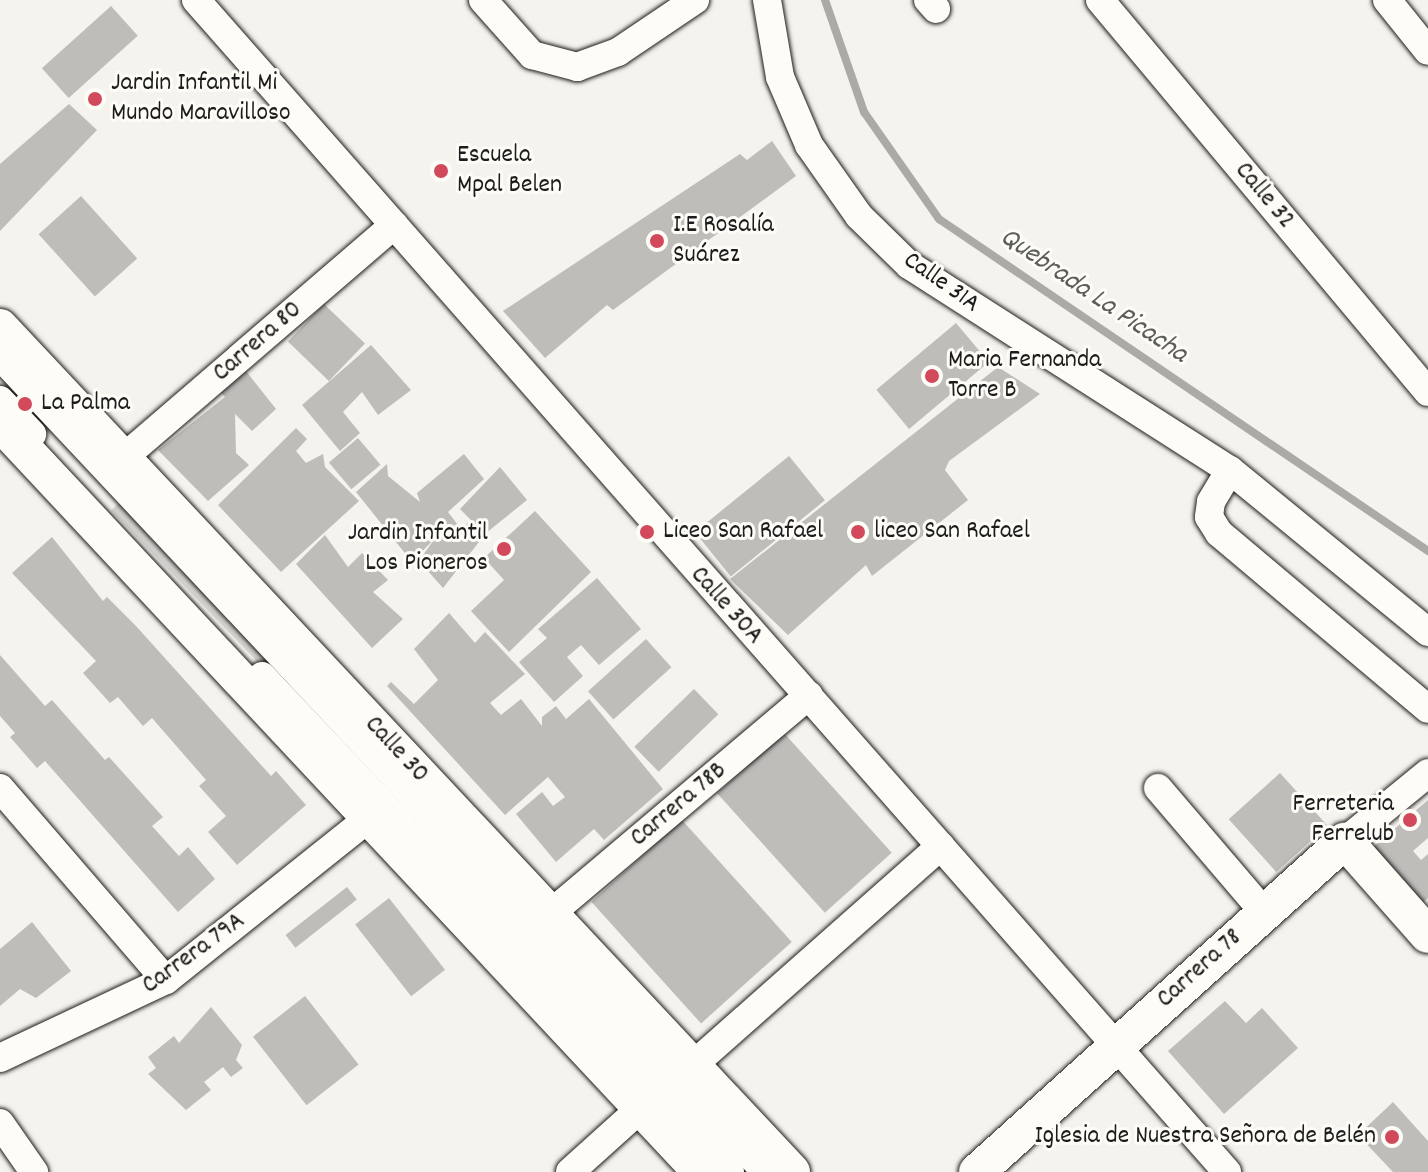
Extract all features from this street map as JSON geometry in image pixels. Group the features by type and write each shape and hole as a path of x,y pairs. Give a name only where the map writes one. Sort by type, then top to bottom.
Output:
{"main road":[{"name":"Calle 30","path":"0,327 792,1172"},
{"path":"0,423 701,1172"},
{"path":"1345,841 1428,935"},
{"name":"Carrera 78","path":"977,1172 1263,911 1345,841"}],"street":[{"name":"Calle 30A","path":"196,0 1227,1172"},
{"path":"483,0 532,55 577,67 618,52 695,0"},
{"name":"Calle 31A","path":"767,0 780,77 809,145 859,216 909,265 1230,470 1428,632"},
{"name":"Calle 32","path":"1100,0 1424,381"},
{"path":"1387,0 1428,51"},
{"name":"Carrera 80","path":"122,459 394,225"},
{"path":"0,356 766,1172"},
{"path":"0,400 730,1172"},
{"path":"1230,470 1211,502 1209,517 1219,533 1428,709"},
{"name":"Carrera 78B","path":"550,914 809,695"},
{"name":"Carrera 78","path":"1345,841 1428,773"},
{"path":"0,788 166,980"},
{"path":"1158,788 1263,911"},
{"name":"Carrera 79A","path":"0,1058 166,980 369,818"},
{"path":"692,1066 941,846"},
{"path":"570,1172 641,1108"},
{"path":"0,1123 34,1172"}],"shaded area":[{"path":"122,500 766,1167 761,1172 750,1172 111,510"}],"building":[{"path":"111,6 138,36 69,98 42,68"},
{"path":"69,104 97,130 0,231 0,164"},
{"name":"I.E Rosalía Suárez","path":"772,141 796,176 613,310 607,305 545,358 503,311 740,154 747,160"},
{"path":"81,196 137,258 95,297 39,234"},
{"path":"324,304 365,344 329,381 288,341"},
{"name":"Maria Fernanda Torre B","path":"956,323 989,362 909,429 876,390"},
{"path":"371,345 411,390 378,415 362,392 343,412 360,433 340,451 302,405"},
{"name":"liceo San Rafael","path":"998,367 1040,394 949,461 945,470 968,500 872,576 866,565 788,635 730,579"},
{"path":"246,371 276,409 252,431 235,414 236,453 249,465 208,501 158,450 225,397 221,393"},
{"path":"296,428 307,439 296,451 306,463 323,454 325,467 359,501 281,572 218,505"},
{"path":"358,438 380,465 351,489 329,462"},
{"path":"464,454 484,479 448,512 461,529 471,520 460,509 500,467 527,500 486,533 443,588 419,561 435,538 412,562 356,492 387,464 388,476 420,502 417,493"},
{"path":"789,456 825,500 731,576 695,532"},
{"path":"535,511 591,572 509,652 471,611 504,580 484,558"},
{"path":"325,535 348,567 362,553 388,580 373,592 403,619 372,648 296,564"},
{"path":"52,537 103,601 107,597 136,626 271,776 276,771 306,805 237,865 208,832 226,816 199,786 206,780 152,718 143,726 118,697 110,703 83,673 96,661 12,573"},
{"path":"597,578 641,629 599,665 581,645 567,657 583,676 554,702 519,662 547,638 538,629"},
{"path":"449,613 475,643 485,632 525,674 490,703 501,715 521,699 542,726 542,717 556,706 566,719 589,699 663,789 604,840 594,829 556,862 516,814 542,792 553,806 565,797 548,777 505,815 387,686 391,682 414,704 438,680 414,649"},
{"path":"646,639 671,667 613,719 588,691"},
{"path":"0,655 45,706 52,700 105,760 109,757 163,817 152,826 179,856 188,847 215,879 178,912 45,761 37,768 10,737 15,733 0,716"},
{"path":"694,689 718,714 659,772 634,747"},
{"path":"784,733 892,853 825,913 717,793"},
{"path":"1280,773 1328,826 1276,872 1229,819"},
{"path":"1428,800 1428,838 1413,851 1421,860 1428,854 1428,898 1421,904 1371,849"},
{"path":"682,820 792,942 701,1024 591,902"},
{"path":"347,887 357,900 295,948 286,935"},
{"path":"389,898 445,970 411,996 355,924"},
{"path":"32,922 71,971 36,998 20,989 0,1006 0,949"},
{"path":"305,996 359,1065 307,1105 253,1037"},
{"path":"1225,1001 1246,1023 1262,1008 1298,1048 1224,1114 1168,1051"},
{"path":"211,1007 242,1045 236,1060 243,1068 231,1077 223,1067 204,1082 211,1090 186,1110 148,1074 156,1068 148,1057 174,1036 179,1043"},
{"name":"Iglesia de Nuestra Señora de Belén","path":"1393,1102 1428,1141 1428,1172 1393,1172 1358,1135"}],"waterway":[{"name":"Quebrada La Picacha","path":"825,0 864,112 939,219 1428,551"}],"place":[{"name":"Jardin Infantil Mi Mundo Maravilloso","path":"95,99"},
{"name":"Escuela Mpal Belen","path":"441,171"},
{"name":"I.E Rosalía Suárez","path":"657,241"},
{"name":"Maria Fernanda Torre B","path":"932,376"},
{"name":"La Palma","path":"25,404"},
{"name":"Liceo San Rafael","path":"647,532"},
{"name":"liceo San Rafael","path":"858,532"},
{"name":"Jardin Infantil Los Pioneros","path":"504,549"},
{"name":"Ferreteria Ferrelub","path":"1410,820"},
{"name":"Iglesia de Nuestra Señora de Belén","path":"1392,1137"}]}
